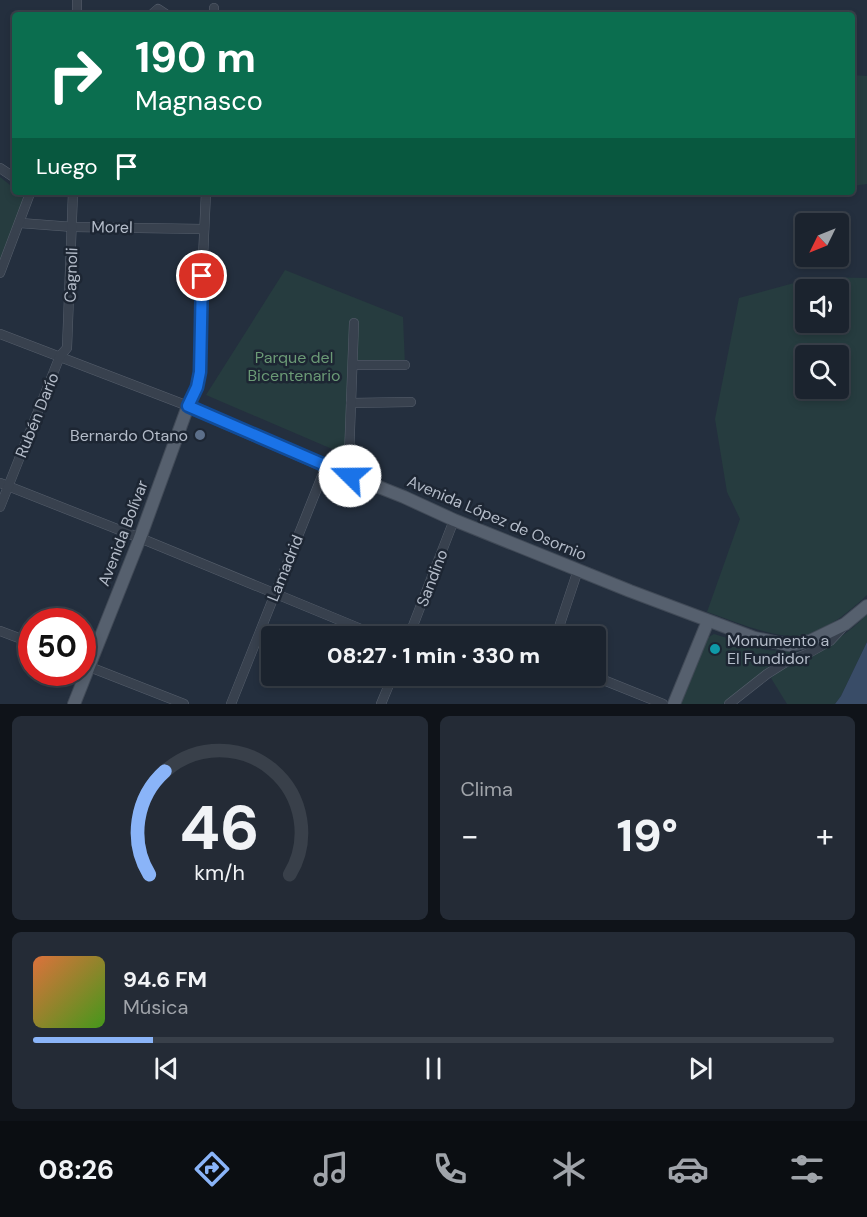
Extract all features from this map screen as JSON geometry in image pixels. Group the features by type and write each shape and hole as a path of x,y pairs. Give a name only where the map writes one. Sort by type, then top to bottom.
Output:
{"main road":[{"name":"Avenida López de Osornio","path":"188,406 454,520 755,638 789,645 817,639 850,620 867,606"},
{"name":"Avenida Bolívar","path":"96,641 140,538 188,406"},
{"path":"674,704 708,621"},
{"name":"Avenida Bolívar","path":"74,704 80,686"}],"street":[{"path":"0,273 29,195"},
{"name":"Cagnoli","path":"60,356 67,348 73,195"},
{"path":"188,406 197,387 200,366 206,195"},
{"name":"Morel","path":"20,223 73,227 204,229"},
{"path":"350,476 354,323"},
{"name":"Avenida López de Osornio","path":"0,334 188,406"},
{"name":"Rubén Darío","path":"0,507 4,485 60,356"},
{"path":"352,365 405,365"},
{"path":"351,403 411,402"},
{"name":"Lamadrid","path":"231,704 326,466"},
{"path":"4,485 354,626"},
{"name":"Sandino","path":"413,626 454,520"},
{"path":"559,626 578,570"},
{"path":"729,704 786,662 807,654 830,641 850,620"},
{"path":"0,631 18,638"},
{"path":"96,669 184,704"},
{"path":"606,681 663,704"},
{"path":"381,704 388,686"}],"green space":[{"path":"855,75 867,76 867,184 855,186"},
{"path":"0,177 12,187 12,195 25,197 0,263"},
{"name":"Parque del Bicentenario","path":"285,270 403,317 405,365 353,366 346,455 206,395"},
{"path":"816,277 867,278 867,595 848,612 818,631 799,636 786,636 707,612 740,519 727,492 715,419 739,298 795,283 795,333 849,333 849,279 809,279"},
{"path":"867,614 867,642 835,704 787,704 771,678 791,663 839,638"},
{"path":"714,634 766,650 804,652 723,704 679,704 707,638"}],"water":[{"path":"867,642 867,704 835,704 841,696"}],"place":[{"name":"Bernardo Otano","path":"200,435"},
{"name":"Monumento a El Fundidor","path":"715,649"}],"route":[{"path":"202,276 200,372 197,387 188,406 350,476"}]}
